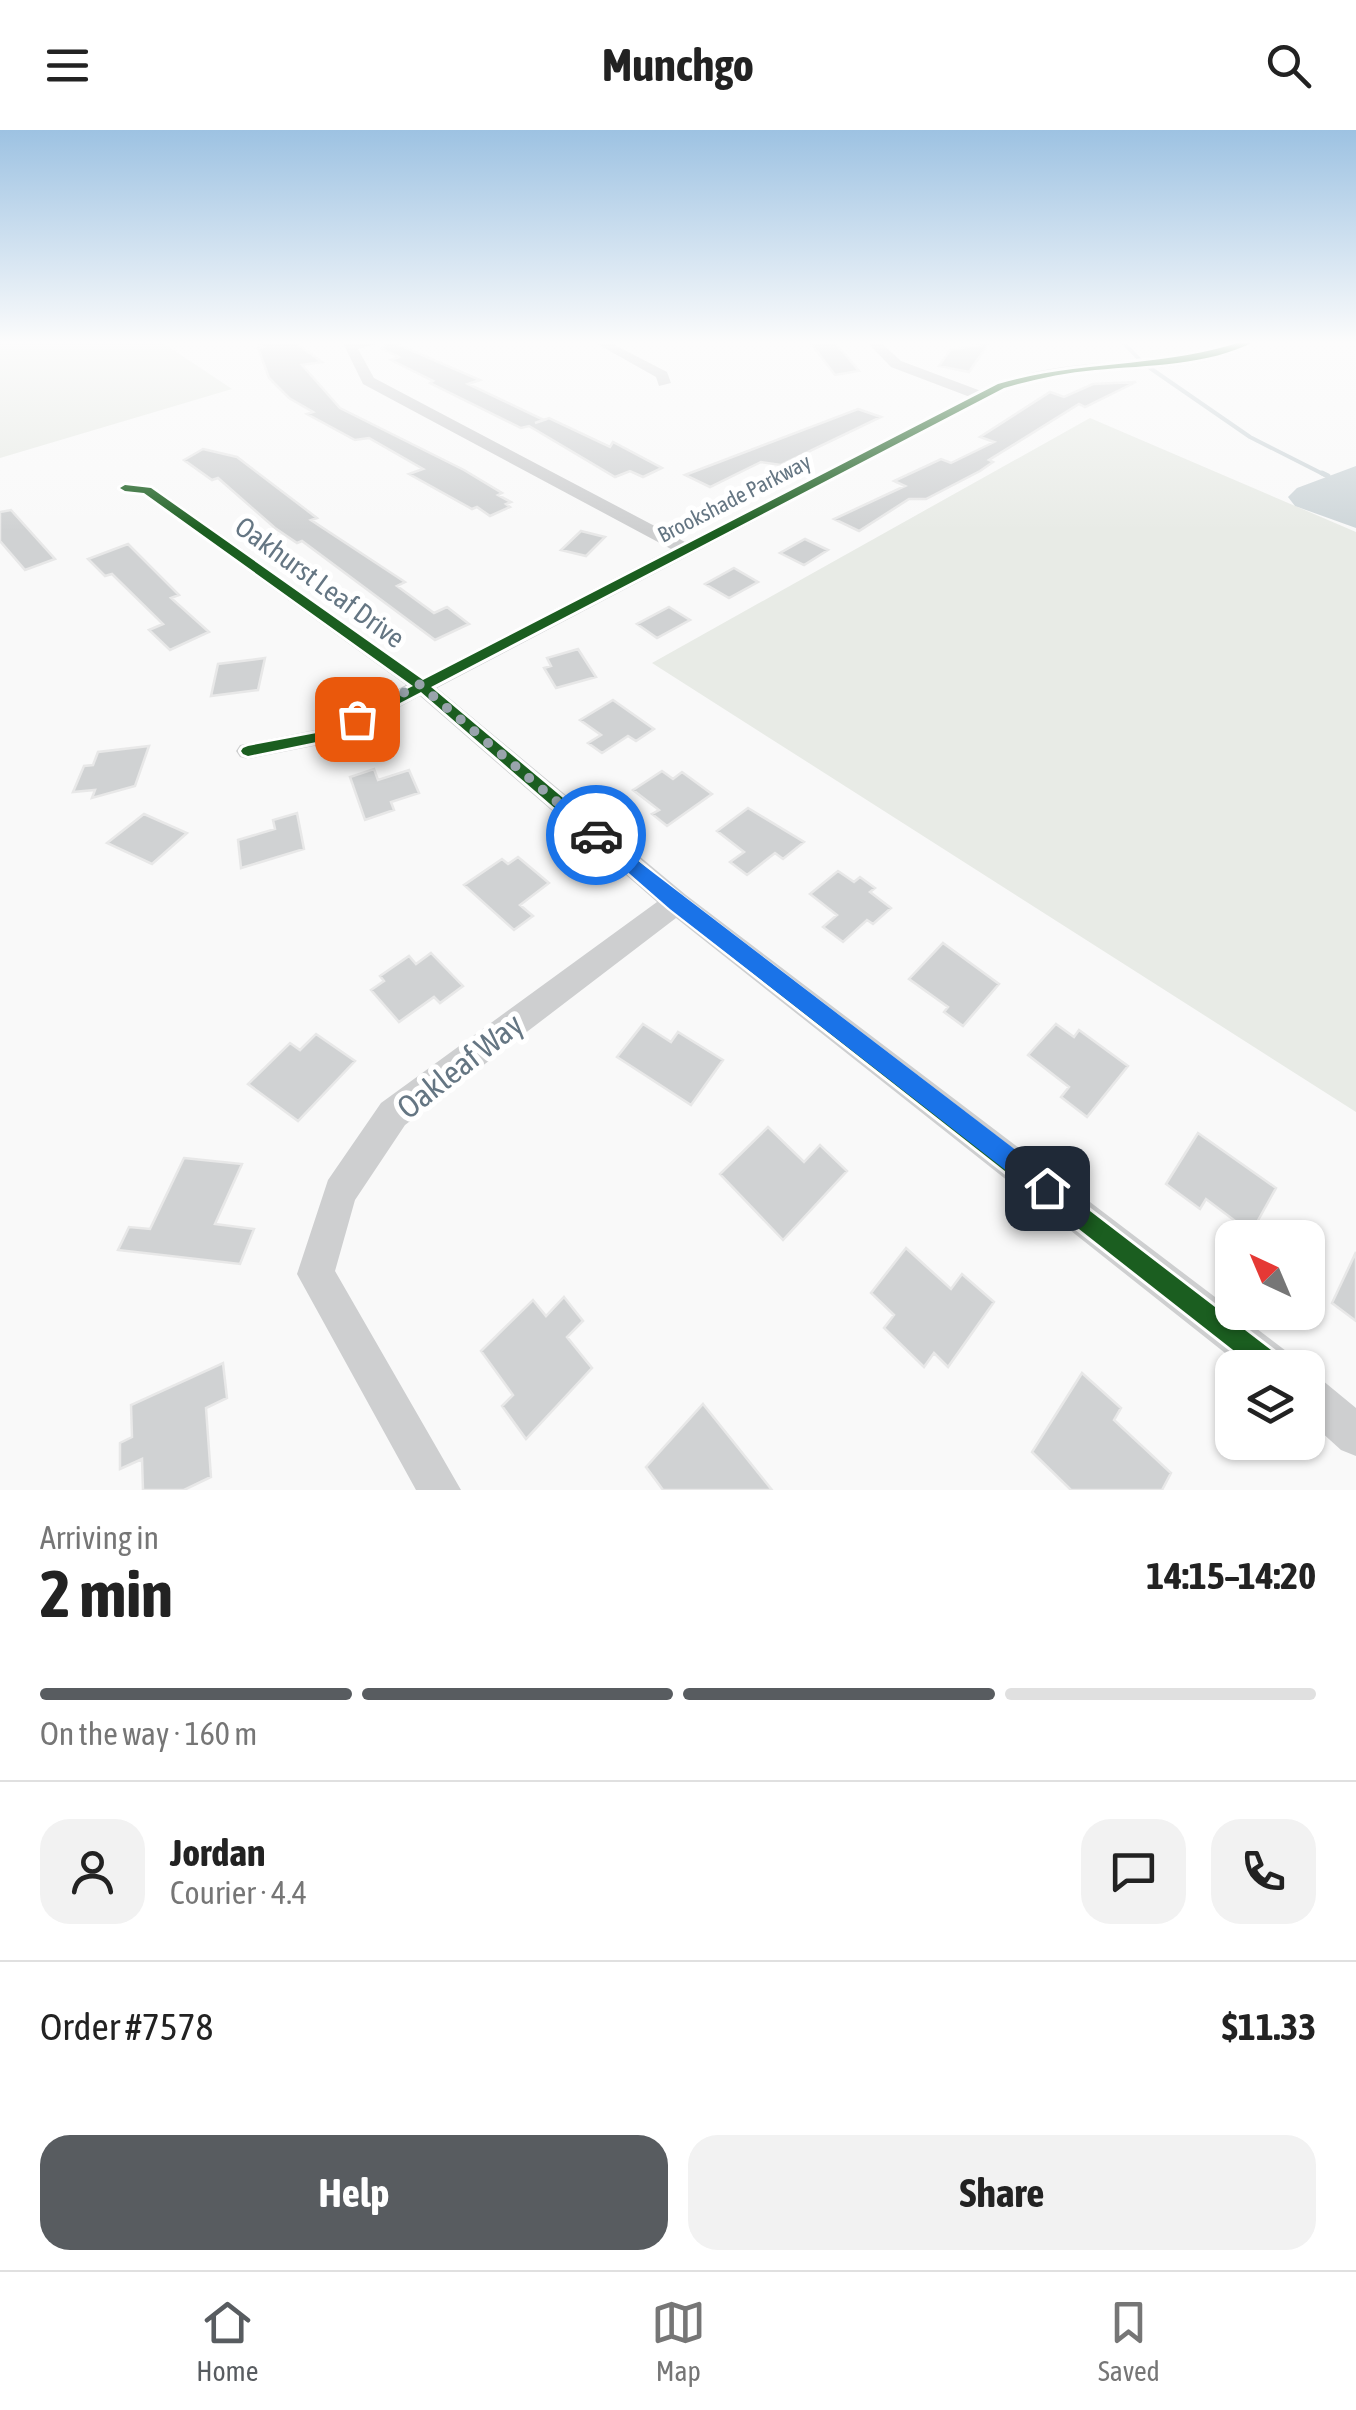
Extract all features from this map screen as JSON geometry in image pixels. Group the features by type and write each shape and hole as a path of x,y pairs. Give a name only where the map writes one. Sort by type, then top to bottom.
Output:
{"street":[{"path":"412,404 684,549"},
{"name":"Brookshade Parkway","path":"248,752 326,736 419,684 967,404"},
{"name":"Oakhurst Leaf Drive","path":"125,488 148,490 419,684 676,904 1253,1350"},
{"name":"Oakleaf Way","path":"440,1490 316,1274 340,1192 394,1114 676,904"},
{"path":"1325,1409 1356,1436"}],"shaded area":[{"path":"0,404 180,404 0,458"},
{"path":"1090,418 1356,532 1356,1112 652,663"},
{"path":"1356,466 1356,528 1295,506 1288,497 1297,488"}],"building":[{"path":"300,404 337,404 464,470 502,493 498,495 511,502 506,504 510,507 490,516 477,507 472,509 409,474 423,469 369,438 355,440 307,414 313,412"},
{"path":"473,404 511,404 610,447 613,442 662,468 643,477 630,471 615,477 529,426 521,428"},
{"path":"1031,404 1078,404 989,460 993,462 980,471 926,499 909,499 859,531 834,519 905,486 894,481 941,459 951,463 994,442 980,437"},
{"path":"858,409 881,417 781,465 761,462 710,487 685,475"},
{"path":"203,449 237,457 317,518 311,520 405,582 397,586 434,613 447,607 469,624 435,640 302,541 297,543 275,528 218,478 212,480 184,460"},
{"path":"11,510 55,559 25,570 0,541 0,512"},
{"path":"581,531 605,537 586,556 561,550"},
{"path":"805,539 828,550 804,565 780,553"},
{"path":"128,544 179,595 171,598 209,632 170,650 149,630 163,624 112,574 105,576 88,559"},
{"path":"734,568 758,582 729,598 705,584"},
{"path":"669,607 690,620 657,638 637,624"},
{"path":"578,649 596,677 556,688 544,668 551,666 547,658"},
{"path":"265,658 258,690 211,696 218,664"},
{"path":"613,700 654,729 636,741 628,736 602,753 588,743 601,735 580,720"},
{"path":"149,746 135,786 92,798 95,790 73,792 84,766 93,765 98,752"},
{"path":"374,769 378,780 409,770 419,793 391,802 394,810 365,820 350,777"},
{"path":"662,771 673,779 682,772 712,794 667,826 652,814 659,810 633,790"},
{"path":"748,808 804,842 783,859 775,853 747,875 730,862 744,852 717,831"},
{"path":"297,813 304,849 241,868 238,840 275,829 273,820"},
{"path":"144,814 187,833 152,864 107,843"},
{"path":"518,857 549,883 520,905 533,916 514,930 464,885 502,859 508,864"},
{"path":"838,871 854,882 860,877 875,888 870,892 891,908 873,924 867,920 843,942 823,927 837,915 810,894"},
{"path":"943,943 999,984 963,1026 944,1012 948,1007 909,979"},
{"path":"431,953 463,986 440,1003 434,997 399,1022 371,990 384,981 380,976 409,956 416,964"},
{"path":"643,1024 671,1042 678,1032 723,1060 691,1105 617,1057"},
{"path":"1056,1024 1074,1037 1079,1030 1128,1066 1087,1117 1061,1097 1069,1087 1028,1055"},
{"path":"316,1034 355,1061 298,1121 248,1084 290,1043 300,1050"},
{"path":"768,1127 804,1162 820,1145 847,1171 783,1240 720,1174"},
{"path":"1198,1133 1276,1188 1258,1220 1234,1220 1206,1199 1200,1209 1166,1184"},
{"path":"184,1158 242,1164 215,1224 254,1229 240,1264 118,1250 129,1227 150,1229"},
{"path":"906,1248 951,1289 962,1274 994,1302 948,1367 934,1353 924,1367 884,1328 894,1315 871,1293"},
{"path":"1356,1252 1356,1321 1332,1303"},
{"path":"564,1297 583,1321 567,1337 592,1368 526,1439 502,1406 513,1395 481,1351 533,1300 546,1316"},
{"path":"223,1363 227,1398 206,1408 211,1477 184,1490 143,1490 142,1459 120,1469 120,1443 132,1437 131,1405"},
{"path":"1082,1373 1121,1408 1114,1420 1171,1473 1162,1490 1071,1490 1032,1452"},
{"path":"703,1404 772,1490 663,1490 646,1467"}],"waterway":[{"path":"1203,404 1250,437 1327,476"},
{"path":"1322,473 1328,476"}],"cycle path":[{"path":"248,751 326,736 965,404"},
{"path":"125,488 147,490 419,684 676,903 1253,1350"}],"way so far":[{"path":"357,719 419,684 596,835"}],"route":[{"path":"596,835 676,904 1047,1188"}]}
